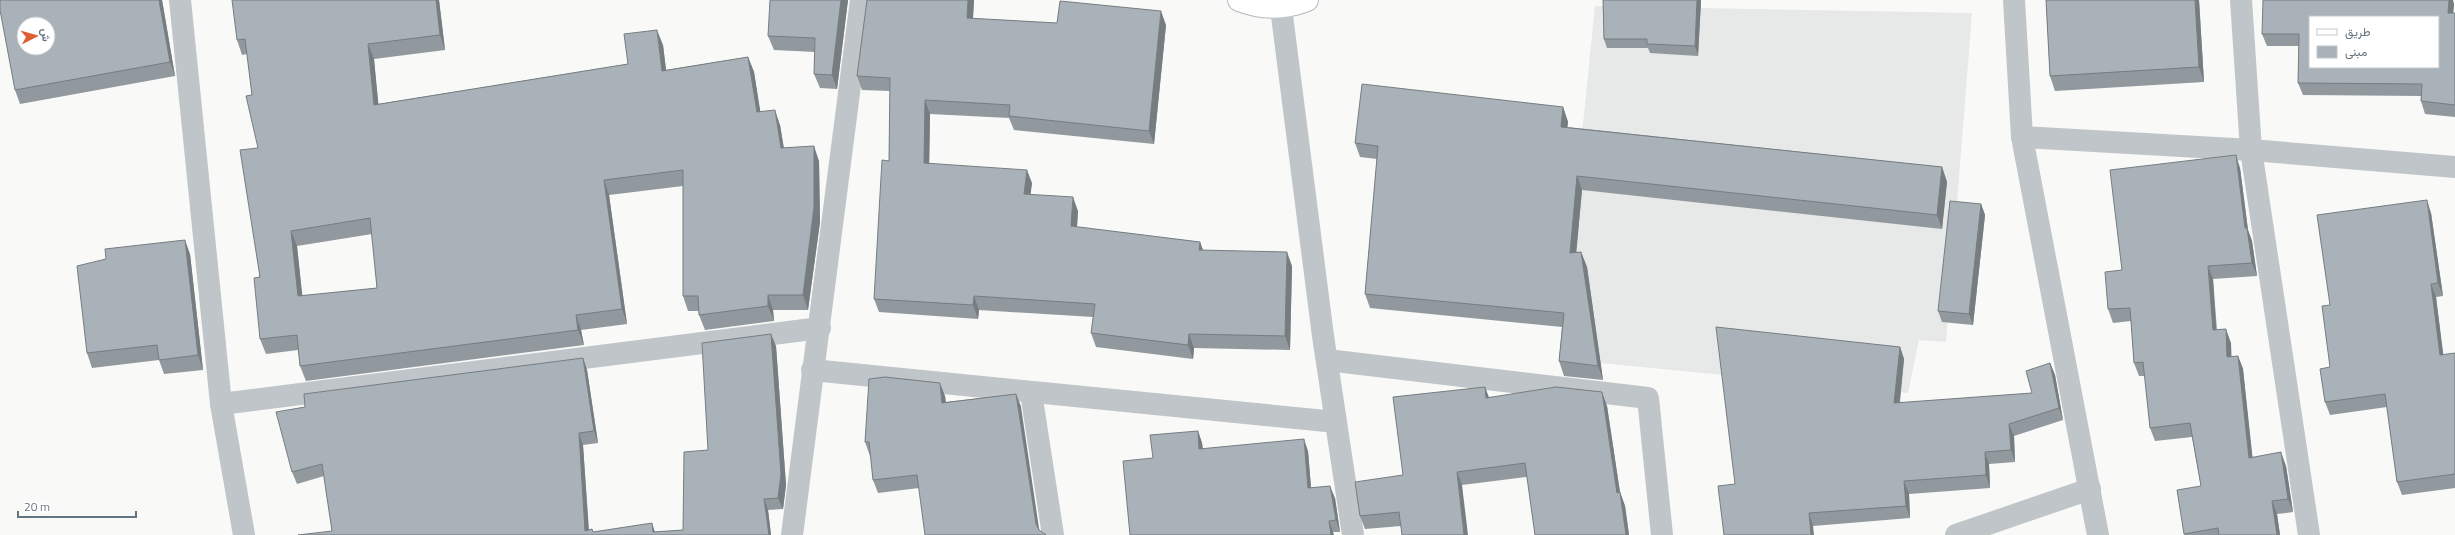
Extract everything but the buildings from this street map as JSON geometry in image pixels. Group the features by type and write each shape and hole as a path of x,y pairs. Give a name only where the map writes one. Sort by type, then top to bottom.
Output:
{"main road":[{"path":"1238,0 1255,7 1281,8 1308,0"}],"street":[{"path":"180,0 221,404 244,535"},
{"path":"792,535 812,370 820,328 861,0"},
{"path":"2014,0 2022,137 2098,535"},
{"path":"2241,0 2251,150 2309,535"},
{"path":"1281,8 1327,360 1353,535"},
{"path":"2022,137 2251,150 2455,166"},
{"path":"221,404 820,328"},
{"path":"1327,360 1648,398 1662,535"},
{"path":"812,370 1031,393 1336,422"},
{"path":"1031,393 1053,535"},
{"path":"1956,535 2090,489"}],"shaded area":[{"path":"1595,6 1972,13 1946,342 1919,340 1908,393 1559,359"}]}
